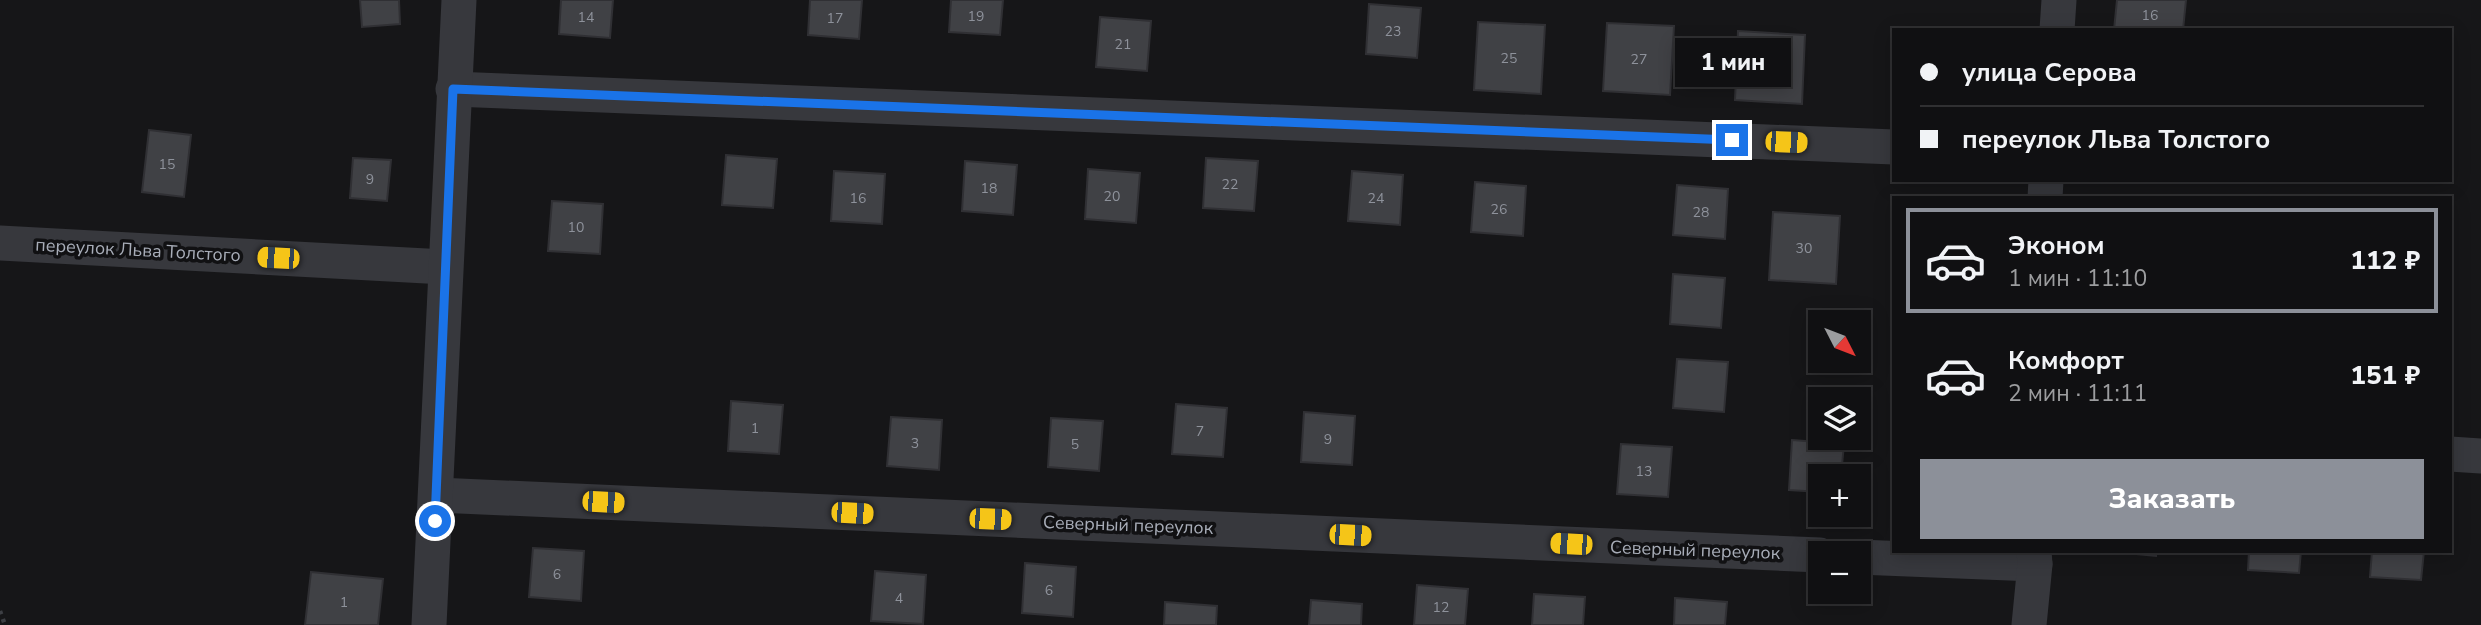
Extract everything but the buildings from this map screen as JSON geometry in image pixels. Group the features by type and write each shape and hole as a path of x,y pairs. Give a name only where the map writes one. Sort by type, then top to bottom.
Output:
{"street":[{"path":"429,625 437,495 444,267 459,0"},
{"path":"2057,28 2059,0"},
{"path":"453,89 1892,147"},
{"name":"переулок Льва Толстого","path":"0,243 444,267"},
{"path":"2452,454 2481,456"},
{"name":"Северный переулок","path":"437,495 1808,554"},
{"path":"1871,557 2034,558 2029,625"}],"path":[{"path":"0,611 5,625"}],"route":[{"path":"435,521 453,89 1732,140"}]}
